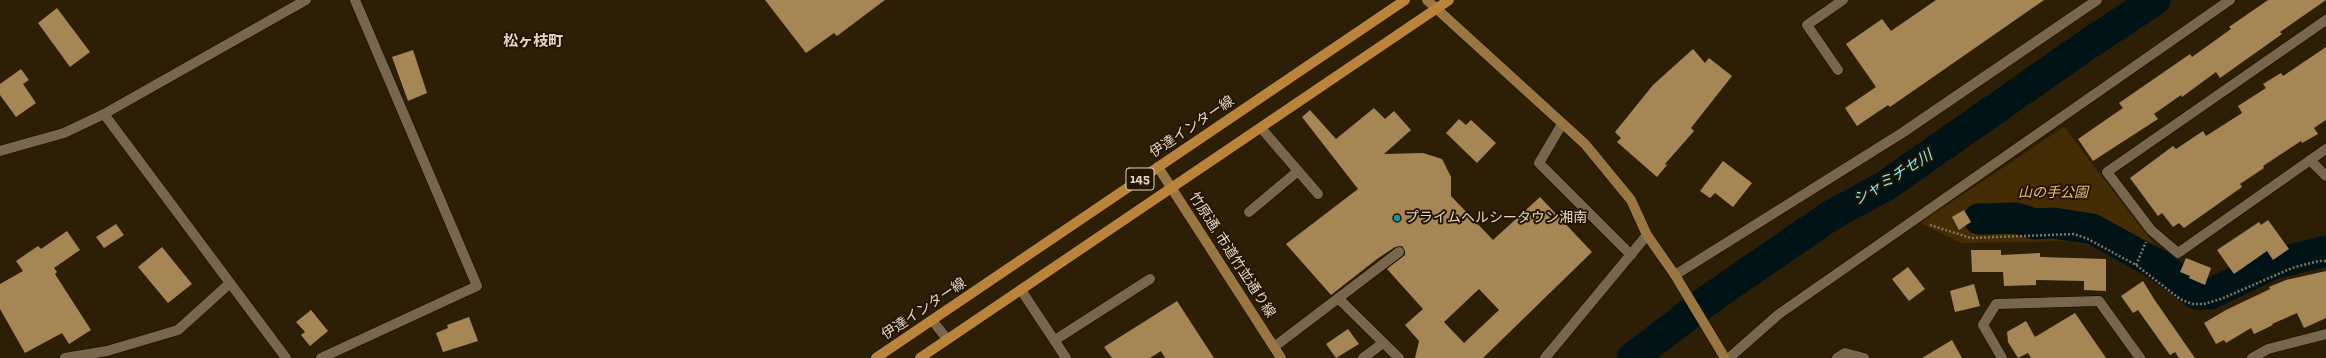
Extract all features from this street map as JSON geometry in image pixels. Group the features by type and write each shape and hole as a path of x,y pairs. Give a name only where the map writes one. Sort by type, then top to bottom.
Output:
{"main road":[{"name":"伊達インター線","path":"876,358 1405,0"},
{"name":"145","path":"920,358 1449,0"}],"street":[{"path":"0,151 64,133 104,114 306,0"},
{"path":"322,358 477,286 354,0"},
{"path":"1428,0 1584,144 1631,200 1647,235 1675,275 1723,354"},
{"path":"1838,70 1807,25 1843,0"},
{"path":"1675,275 1902,133 2097,0"},
{"path":"1729,358 1779,314 2230,0"},
{"path":"2326,20 2107,172 2151,230 2178,253 2326,149"},
{"path":"104,114 229,284 286,358"},
{"path":"1562,124 1538,163 1631,255"},
{"path":"1261,128 1318,194"},
{"path":"2310,160 2326,176"},
{"name":"竹原通, 市道竹並通り線","path":"1158,167 1281,358"},
{"path":"1249,212 1298,171"},
{"path":"1545,358 1647,235"},
{"path":"1274,347 1400,252"},
{"path":"1055,340 1150,279"},
{"path":"65,358 106,351 178,330 229,284"},
{"path":"1021,290 1066,358"},
{"path":"1338,298 1399,358"},
{"path":"2002,358 1983,325 1996,304 2099,301 2140,358"},
{"path":"932,320 947,340"},
{"path":"2252,358 2268,348 2326,334"},
{"path":"1363,358 1383,343"},
{"path":"2268,348 2274,358"},
{"path":"1837,358 1845,353 1864,358"}],"path":[{"path":"1916,220 1971,238 2074,234 2088,239 2136,265 2180,299 2192,304 2204,304 2221,299 2292,268 2319,261 2326,261"},
{"path":"2136,265 2143,250"}],"green space":[{"name":"山の手公園","path":"2064,127 2154,244 2137,270 2090,246 2067,241 1961,243 1920,223"}],"building":[{"path":"765,0 885,0 837,36 834,33 806,53"},
{"path":"1936,0 2044,0 1890,107 1888,105 1857,126 1845,108 1876,87 1846,44 1882,19 1891,31"},
{"path":"2268,0 2326,0 2280,32 2282,34 2220,78 2216,72 2182,97 2181,95 2154,114 2158,119 2093,161 2078,139 2123,108 2119,103 2190,54 2192,57 2231,29 2229,27"},
{"path":"57,8 90,52 70,67 38,23"},
{"path":"2326,47 2326,120 2314,128 2318,134 2302,143 2301,141 2263,166 2264,168 2240,184 2242,187 2184,228 2179,223 2173,227 2162,213 2158,216 2130,178 2173,146 2176,149 2203,131 2206,136 2242,113 2238,106 2266,88 2263,84 2281,73 2283,76"},
{"path":"1693,49 1705,63 1709,58 1732,76 1691,128 1694,131 1665,164 1667,165 1657,177 1617,142 1621,138 1615,132 1653,85"},
{"path":"413,50 427,93 408,101 392,57"},
{"path":"21,69 29,80 23,84 36,103 16,117 0,95 0,84"},
{"name":"プライムヘルシータウン湘南","path":"1374,108 1385,119 1394,111 1411,130 1384,154 1423,153 1442,159 1451,177 1451,196 1493,240 1540,197 1592,252 1483,358 1415,358 1419,341 1405,325 1423,309 1387,269 1405,255 1405,251 1402,246 1395,247 1377,259 1331,295 1286,244 1358,189 1302,117 1310,110 1336,139","holes":["1479,289 1499,310 1464,343 1444,322"]},
{"path":"1459,119 1466,125 1471,120 1496,143 1477,163 1446,133"},
{"path":"1723,161 1752,183 1733,207 1715,193 1710,198 1700,191"},
{"path":"1964,210 1971,222 1959,230 1952,217"},
{"path":"2268,220 2289,249 2273,260 2267,251 2234,274 2217,250 2259,222 2261,225"},
{"path":"116,224 124,235 104,248 96,237"},
{"path":"67,231 80,250 54,268 57,272 55,274 91,330 69,344 62,333 25,353 0,309 0,284 23,271 16,261 38,246 41,249"},
{"path":"162,247 192,284 168,303 138,267"},
{"path":"1971,250 2001,250 2001,255 2040,253 2040,257 2106,259 2106,291 2084,290 2084,281 2036,280 2036,285 2004,286 2003,272 1972,272"},
{"path":"2186,258 2211,268 2205,285 2180,272"},
{"path":"1908,267 1925,289 1909,301 1892,279"},
{"path":"2326,271 2326,318 2304,328 2297,313 2254,334 2251,328 2226,343 2224,340 2216,344 2204,323 2226,310 2270,289 2269,287 2286,280"},
{"path":"2143,281 2195,358 2179,358 2175,352 2170,355 2138,310 2133,313 2121,296"},
{"path":"1974,284 1980,306 1955,312 1950,291"},
{"path":"1177,301 1214,358 1165,358 1161,351 1150,358 1112,358 1104,347"},
{"path":"311,310 328,331 310,346 301,335 305,332 296,322"},
{"path":"2075,313 2106,358 2031,358 2028,353 2018,358 2008,342 2007,332 2026,321 2035,337"},
{"path":"469,317 478,341 443,352 436,333 448,328 447,325"},
{"path":"1348,329 1359,344 1336,358 1326,344"},
{"path":"1952,340 1962,358 1922,358"}],"waterway":[{"name":"シャミチセ川","path":"1632,358 1708,300 1830,216 1885,186 2091,42 2155,0"},
{"path":"1979,219 2016,218 2035,224 2053,223 2092,229 2158,265 2197,294 2210,294 2273,264 2326,251"}],"place":[{"name":"プライムヘルシータウン湘南","path":"1397,218"}],"district":[{"name":"松ヶ枝町","path":"533,42"}]}
